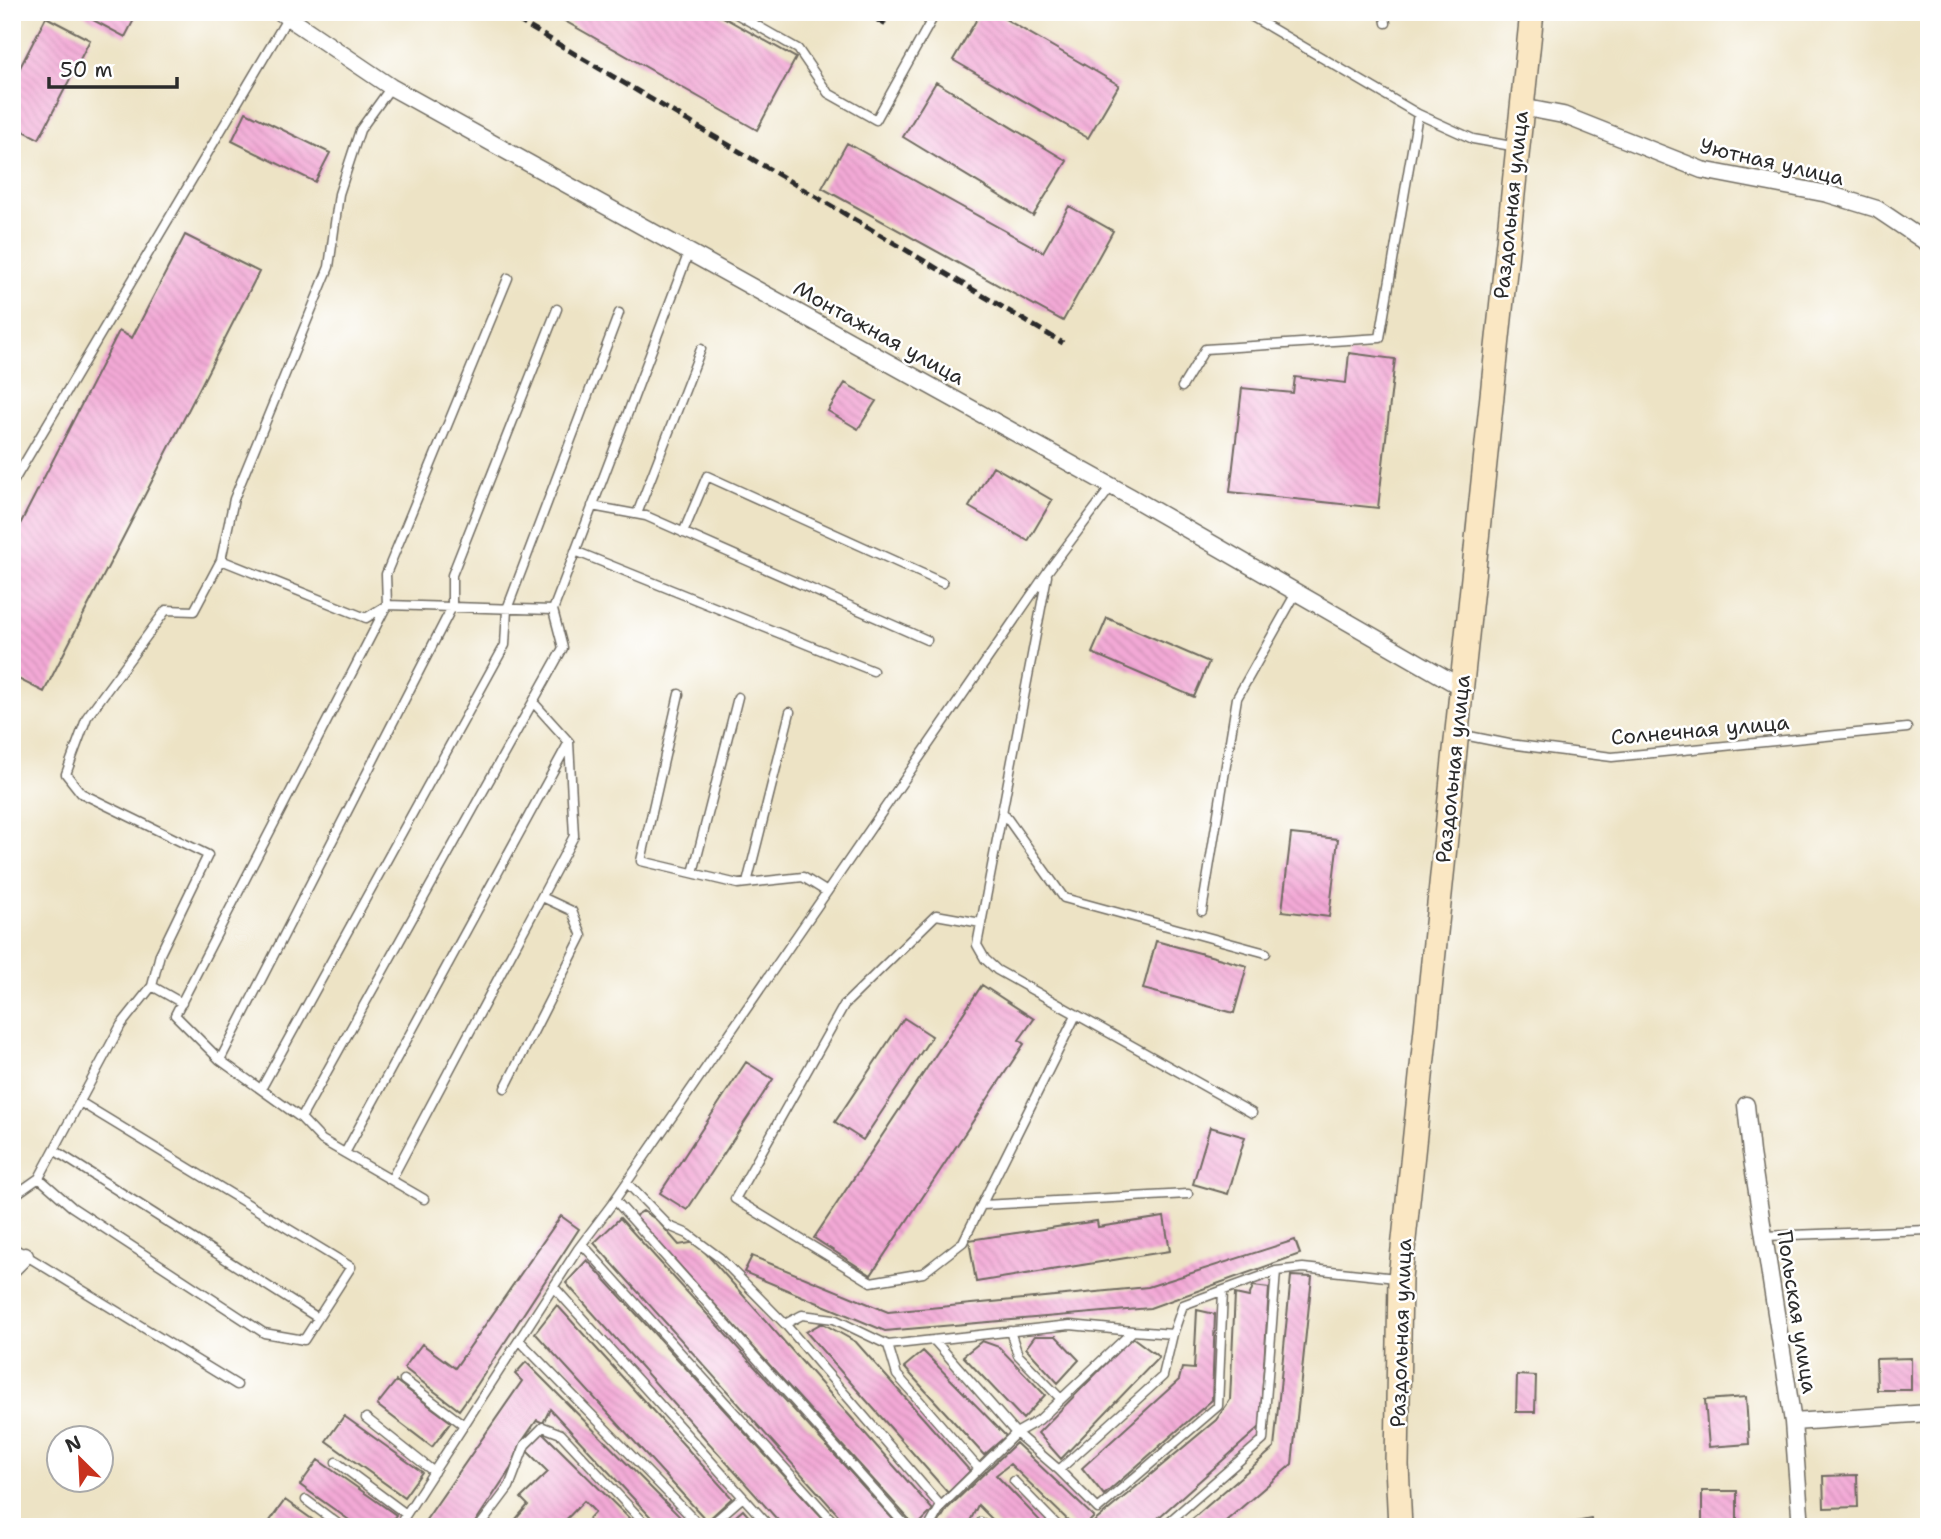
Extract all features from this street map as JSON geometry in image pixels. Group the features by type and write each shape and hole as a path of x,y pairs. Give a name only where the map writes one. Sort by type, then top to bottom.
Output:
{"main road":[{"name":"Раздольная улица","path":"1400,1527 1396,1465 1399,1278 1532,12"}],"street":[{"name":"Монтажная улица","path":"284,15 391,87 1111,487 1461,687"},
{"name":"Уютная улица","path":"1521,107 1563,115 1702,170 1828,194 1877,209 1929,244"},
{"name":"Польская улица","path":"1746,1105 1793,1422 1801,1527"},
{"path":"12,1269 19,1252"},
{"path":"1793,1422 1929,1413"}],"lane":[{"path":"733,12 797,49 828,93 876,120 936,12"},
{"path":"1244,12 1418,114 1473,139 1517,147"},
{"path":"1384,12 1386,23"},
{"path":"12,484 284,15"},
{"path":"12,1197 39,1178 121,1025 152,986 160,954 208,855 81,793 66,774 87,717 166,610 194,611 221,560 234,499 329,267 339,194 360,130 391,87"},
{"path":"1182,387 1205,349 1380,338 1418,114"},
{"path":"301,1118 564,648 553,610 689,252"},
{"path":"424,1199 322,1140 301,1118 220,1060 175,1015 387,605 386,574 508,278"},
{"path":"220,1060 452,607 452,575 557,309"},
{"path":"261,1089 505,645 507,608 619,313"},
{"path":"637,514 701,349"},
{"path":"684,533 707,476 943,583"},
{"path":"398,1527 582,1244 1048,571 1111,487"},
{"path":"592,506 646,516 927,640"},
{"path":"575,551 873,671"},
{"path":"221,560 366,618 387,605 553,610"},
{"path":"1048,571 977,945 985,959 997,970 1252,1113"},
{"path":"1202,911 1237,698 1296,593"},
{"path":"679,694 640,862 738,884 803,877 827,892"},
{"path":"692,873 738,697"},
{"path":"391,1180 574,836 569,742 533,702"},
{"path":"747,883 790,712"},
{"name":"Солнечная улица","path":"1456,734 1509,744 1612,757 1907,728"},
{"path":"345,1153 569,742"},
{"path":"1002,811 1065,898 1266,953"},
{"path":"505,1088 582,936 572,911 542,897"},
{"path":"981,923 936,915 844,1005 735,1199 871,1282 923,1273 963,1242 1076,1014"},
{"path":"152,986 182,1003"},
{"path":"39,1178 72,1207 264,1333 304,1340 351,1267 80,1102"},
{"path":"54,1150 318,1318"},
{"path":"627,1182 669,1226 688,1234 720,1258 785,1324 941,1506"},
{"path":"982,1205 1188,1194"},
{"path":"615,1200 907,1527"},
{"path":"1764,1236 1929,1230"},
{"path":"582,1244 838,1527"},
{"path":"19,1252 237,1385"},
{"path":"1059,1470 1163,1376 1183,1305 1276,1271 1303,1268 1399,1278"},
{"path":"1163,1527 1263,1440 1276,1271"},
{"path":"554,1287 770,1527"},
{"path":"934,1340 1016,1433 1098,1509 1218,1406 1223,1291"},
{"path":"785,1324 802,1315 834,1319 888,1345 1070,1325 1173,1334"},
{"path":"1010,1331 1018,1355 1061,1399"},
{"path":"929,1527 941,1506 1016,1433 1039,1420 1133,1331"},
{"path":"519,1340 701,1527"},
{"path":"888,1345 897,1376 979,1469"},
{"path":"404,1380 464,1426"},
{"path":"366,1418 434,1472"},
{"path":"479,1527 509,1487 525,1445 543,1427 561,1434 644,1525"},
{"path":"336,1462 406,1514"},
{"path":"1014,1481 1059,1527"},
{"path":"708,1527 743,1497"},
{"path":"306,1500 342,1527"}],"building":[{"path":"78,12 138,12 125,37"},
{"path":"549,12 714,12 796,58 757,130"},
{"path":"981,12 993,12 1119,85 1088,138 953,60"},
{"path":"46,17 90,40 39,139 12,125 12,83"},
{"path":"936,82 1067,161 1033,216 903,137"},
{"path":"246,112 330,153 315,182 232,141"},
{"path":"847,143 1043,252 1069,206 1113,231 1063,321 822,188"},
{"path":"185,235 259,272 44,692 12,676 12,540 119,331 132,338"},
{"path":"1349,353 1395,359 1378,508 1230,492 1242,388 1293,393 1295,377 1346,383"},
{"path":"845,383 876,401 858,429 828,411"},
{"path":"993,466 1052,500 1028,541 969,507"},
{"path":"1107,618 1209,662 1194,697 1092,653"},
{"path":"1291,834 1338,839 1329,917 1282,911"},
{"path":"1156,941 1247,966 1234,1013 1143,989"},
{"path":"982,985 1034,1019 1019,1040 1024,1044 871,1275 814,1238"},
{"path":"904,1018 932,1036 863,1140 835,1122"},
{"path":"746,1062 773,1079 687,1210 660,1193"},
{"path":"1210,1127 1245,1137 1228,1194 1193,1184"},
{"path":"643,1211 657,1220 679,1245 696,1242 933,1510 916,1527 635,1216"},
{"path":"561,1216 579,1229 459,1410 404,1368 422,1344 455,1368"},
{"path":"1164,1217 1170,1251 976,1282 969,1240 1097,1221 1098,1227"},
{"path":"620,1218 900,1527 849,1527 594,1243"},
{"path":"1295,1240 1300,1254 1150,1308 885,1331 744,1272 752,1256 888,1312 1148,1287"},
{"path":"587,1260 831,1527 784,1527 566,1283"},
{"path":"1291,1276 1312,1277 1292,1464 1219,1527 1183,1527 1274,1448"},
{"path":"1253,1286 1269,1288 1260,1427 1148,1527 1088,1527 1216,1420 1230,1400 1235,1294 1249,1297"},
{"path":"557,1305 732,1498 707,1521 535,1333"},
{"path":"1197,1310 1215,1314 1212,1400 1104,1495 1082,1468 1179,1380 1182,1368 1194,1369"},
{"path":"822,1323 856,1342 970,1471 948,1493 806,1332"},
{"path":"1035,1336 1056,1336 1079,1360 1058,1383 1026,1348"},
{"path":"1132,1337 1159,1357 1061,1459 1038,1433"},
{"path":"982,1341 999,1347 1045,1395 1023,1419 963,1356"},
{"path":"923,1351 1006,1436 984,1455 904,1367"},
{"path":"1911,1358 1911,1390 1877,1390 1876,1359"},
{"path":"526,1362 690,1527 660,1527 550,1409 543,1423 537,1420 521,1443 511,1468 472,1527 421,1527 522,1381 515,1374"},
{"path":"1517,1375 1536,1376 1535,1412 1516,1412"},
{"path":"396,1381 451,1422 432,1447 377,1405"},
{"path":"1746,1397 1749,1444 1709,1447 1705,1400"},
{"path":"344,1416 422,1472 404,1497 326,1441"},
{"path":"543,1433 634,1523 630,1527 581,1527 595,1512 584,1501 559,1527 509,1527 528,1505 521,1498 548,1472 526,1450"},
{"path":"1016,1443 1094,1517 1084,1527 1075,1527 1010,1464 996,1475 1046,1527 1000,1527 978,1505 968,1525 970,1527 936,1527 947,1509"},
{"path":"318,1460 396,1515 387,1527 359,1527 300,1485"},
{"path":"1857,1475 1858,1507 1824,1508 1823,1476"},
{"path":"1702,1491 1737,1491 1737,1527 1702,1527"},
{"path":"285,1500 323,1527 267,1525"},
{"path":"743,1510 758,1527 723,1527"},
{"path":"1591,1519 1592,1527 1566,1527 1566,1524"}],"railway":[{"path":"504,12 1063,343"},
{"path":"864,12 886,25"}]}
